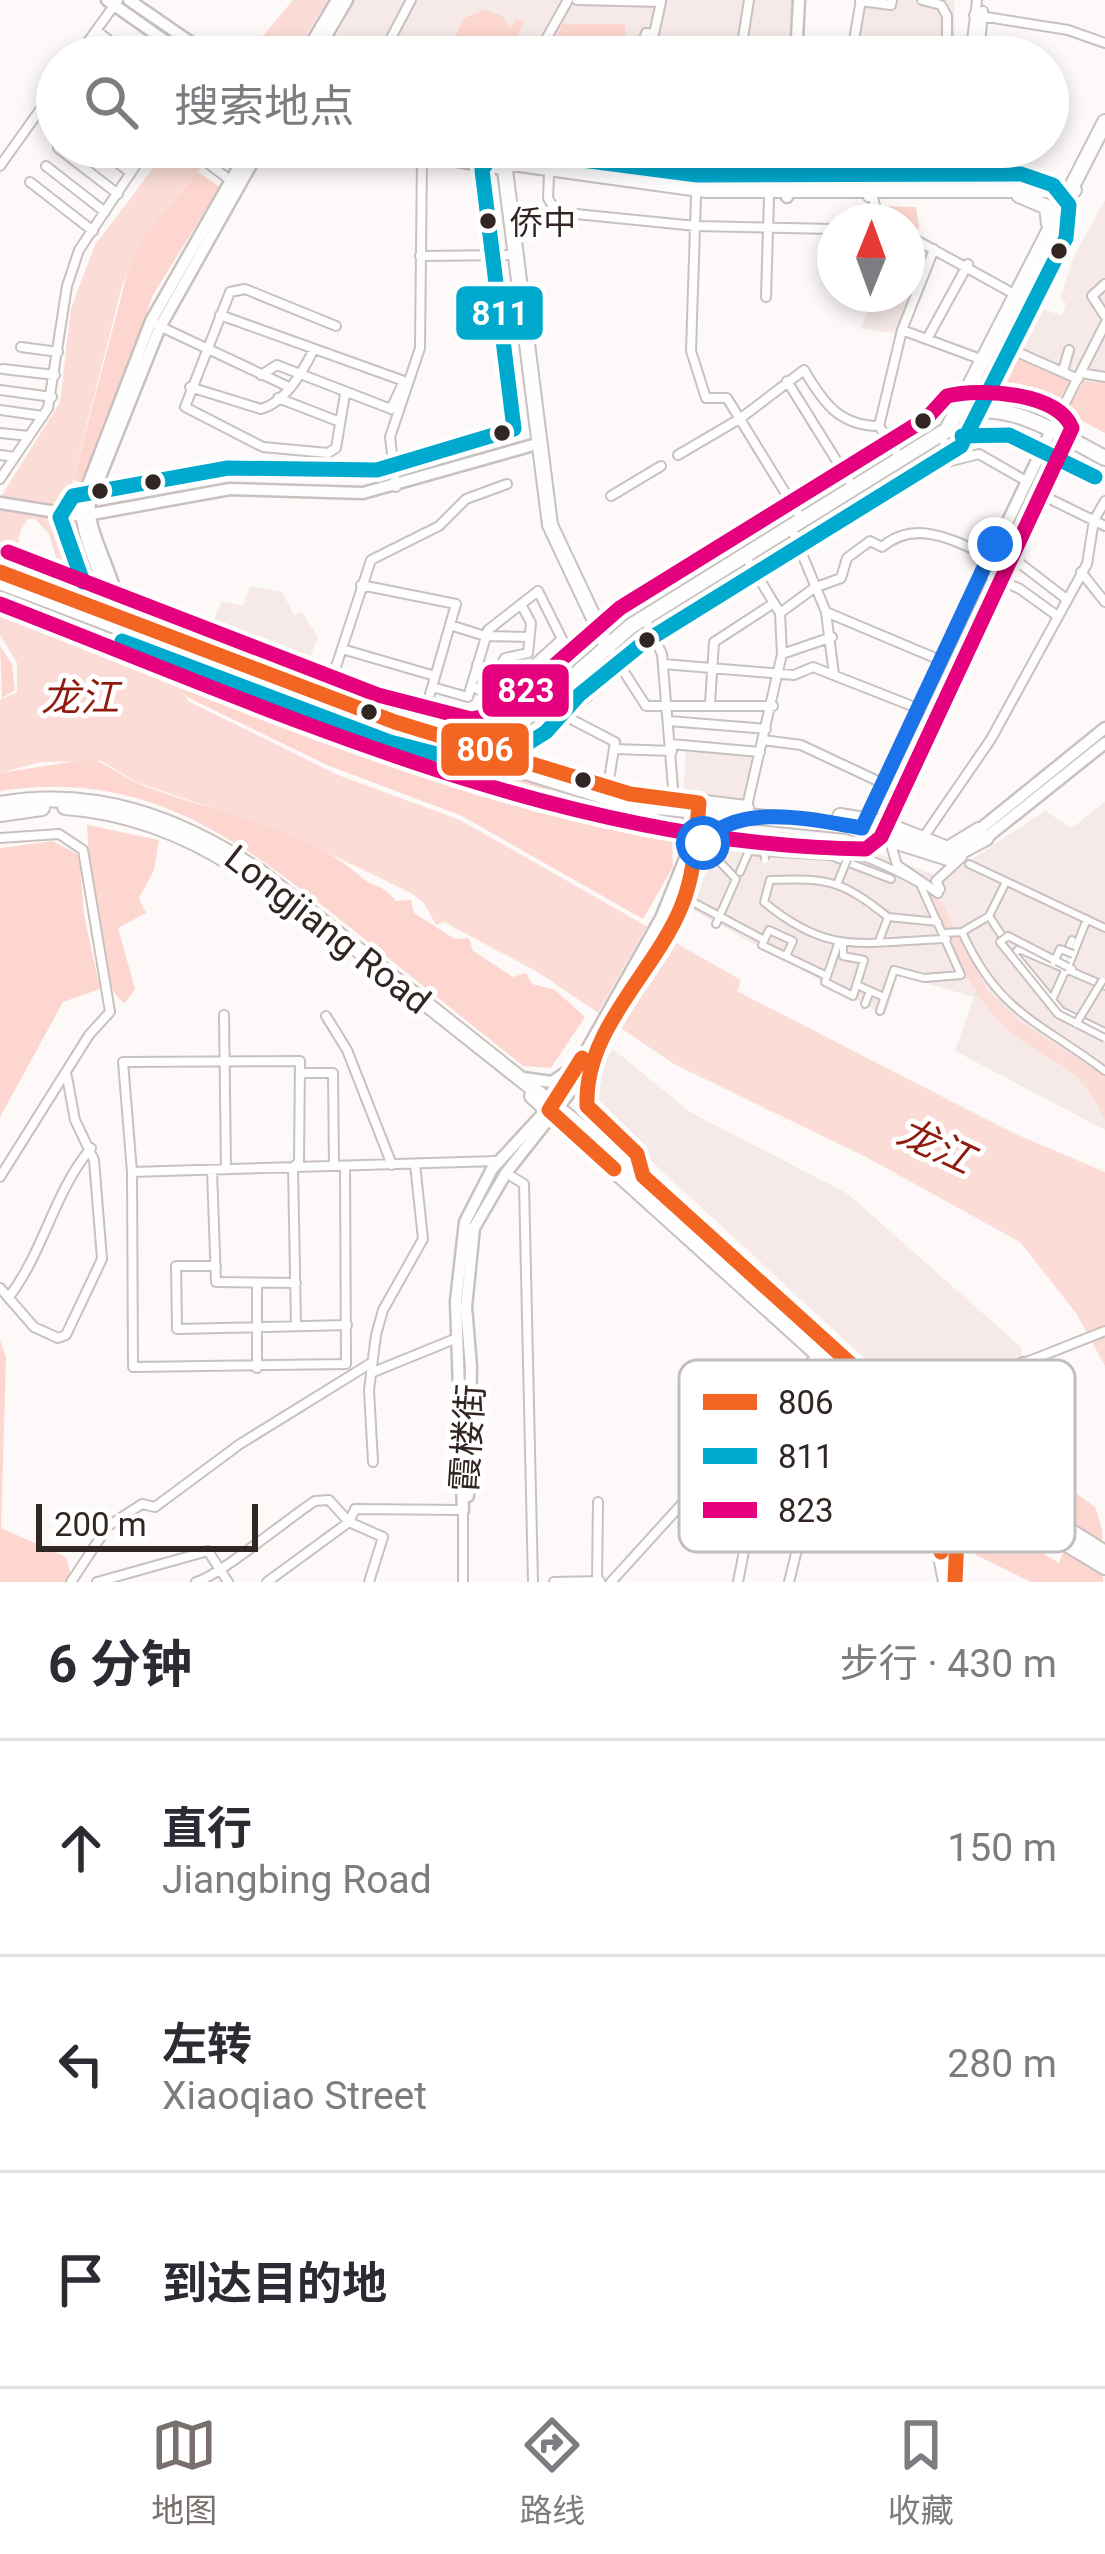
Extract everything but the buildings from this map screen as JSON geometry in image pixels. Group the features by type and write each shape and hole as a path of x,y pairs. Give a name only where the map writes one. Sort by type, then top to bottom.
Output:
{"main road":[{"path":"965,411 982,360 1105,122"},
{"path":"471,741 510,732 644,618 941,434 973,400 1047,229 1105,135"},
{"path":"500,168 535,445 550,524 604,648"},
{"path":"515,168 623,182"},
{"path":"522,168 703,194 1069,194"},
{"path":"976,192 1069,194"},
{"path":"703,194 870,194"},
{"path":"1019,195 1047,207 1047,229"},
{"path":"965,411 1013,415 1105,458"},
{"path":"0,572 369,723 628,804 864,823 955,848 983,834"},
{"path":"0,582 420,729 608,787 690,806"},
{"name":"Longjiang Road","path":"0,804 87,799 194,831 287,892 555,1109"},
{"name":"Longjiang Road","path":"0,814 88,809 155,826 209,850 298,911 555,1109"},
{"path":"864,823 937,856 967,859 983,834"},
{"path":"555,1109 643,1176 850,1360"},
{"path":"555,1109 825,1360"},
{"path":"1075,1540 1105,1553"},
{"path":"1075,1545 1105,1567"},
{"path":"956,1552 956,1562"},
{"path":"949,1580 960,1552"}],"street":[{"path":"129,0 164,36"},
{"path":"316,36 337,0"},
{"path":"326,36 347,0"},
{"path":"392,36 411,0"},
{"path":"548,36 568,0"},
{"path":"577,0 661,2 654,34 645,36"},
{"path":"743,36 749,0"},
{"path":"797,36 799,0"},
{"path":"855,36 861,1 891,4 892,0"},
{"path":"922,0 941,5 947,16 947,36"},
{"path":"93,36 113,2 175,36"},
{"path":"978,11 1105,40"},
{"path":"97,30 104,36"},
{"path":"0,166 36,115"},
{"path":"49,168 105,212"},
{"path":"84,168 118,194"},
{"path":"124,168 131,173"},
{"path":"0,478 52,398 67,286 92,231 134,168"},
{"path":"211,168 230,180"},
{"path":"108,619 119,590 82,516 82,500 155,324 237,168"},
{"path":"155,324 248,168"},
{"path":"395,410 420,348 422,168"},
{"path":"623,182 625,168"},
{"path":"709,168 695,226 693,367 706,398 727,398 741,418 796,523 814,588 826,612 834,674"},
{"path":"787,197 789,168"},
{"path":"869,168 873,204"},
{"path":"975,168 976,192"},
{"path":"549,175 548,198 556,212 695,226 817,229"},
{"path":"30,182 92,231"},
{"path":"766,297 769,197"},
{"path":"925,244 1017,295"},
{"path":"901,460 879,426 902,330 934,249"},
{"path":"420,256 510,255"},
{"path":"927,339 968,264"},
{"path":"864,823 1105,320 1092,296 1105,284"},
{"path":"336,326 245,289 230,292 184,407 263,447 328,454 336,448 345,394"},
{"path":"220,315 404,381 390,455 397,487"},
{"path":"155,324 289,387"},
{"path":"902,330 982,360"},
{"path":"997,345 1018,347 1079,376 1105,377"},
{"path":"21,347 58,352"},
{"path":"190,388 261,409 300,375 314,349"},
{"path":"1063,370 1069,350"},
{"path":"261,375 266,367 278,365 395,410"},
{"path":"3,369 55,375"},
{"path":"678,455 741,418 804,370 836,415 860,426 879,426"},
{"path":"787,381 854,488"},
{"path":"0,390 52,398"},
{"path":"278,398 340,422"},
{"path":"0,410 43,416"},
{"path":"0,433 29,436"},
{"path":"941,434 951,461 979,454 1026,482"},
{"path":"0,503 82,516 230,489 344,494 397,487 535,445"},
{"path":"0,455 15,457"},
{"path":"611,496 661,466"},
{"path":"326,698 371,560 390,546 439,526 466,499 507,484"},
{"path":"1052,500 1105,526"},
{"path":"922,840 991,740 1081,572 1094,520 1105,501"},
{"path":"780,613 814,588 841,578 848,558 870,541 882,547 910,532 928,532 992,550 1066,598"},
{"path":"690,858 712,833 747,812 781,673 780,613 745,554"},
{"path":"981,572 1020,589 1056,615"},
{"path":"1081,572 1104,598"},
{"path":"362,585 456,604 420,729"},
{"path":"342,649 468,697 471,686 477,665 485,636 538,591 562,639 497,698 471,686"},
{"path":"710,703 714,642 774,603"},
{"path":"477,665 496,671 506,658 528,653 531,623 521,604"},
{"path":"826,612 940,660"},
{"path":"644,618 658,640 664,664 671,747 690,806 690,858"},
{"path":"451,625 485,636 529,637"},
{"path":"782,655 832,636"},
{"path":"604,648 646,706 668,702 772,706"},
{"path":"664,664 781,673 813,667 917,708"},
{"path":"540,738 622,667"},
{"path":"567,717 615,742 608,787"},
{"path":"669,721 766,729"},
{"path":"983,834 1105,728"},
{"path":"763,740 801,745 881,783"},
{"path":"983,834 1105,743"},
{"path":"615,749 760,752"},
{"path":"628,804 676,830 690,858"},
{"path":"0,838 59,834 76,844 86,859 110,1012 89,1035 0,1177"},
{"path":"886,835 897,865 939,892 936,881 967,859 1005,884 1105,928"},
{"path":"718,920 736,880 719,861 722,848 741,838 850,850 920,884 961,975 942,973 937,980 894,970 880,1011"},
{"path":"763,840 764,860 773,880 764,902 792,926 840,944 962,932 989,916 1005,884"},
{"path":"838,882 850,850"},
{"path":"740,872 749,851 831,856 891,879"},
{"name":"霞楼街","path":"464,1510 457,1274 465,1222 582,1068 667,921 690,858"},
{"path":"903,887 907,877"},
{"path":"773,880 838,882 888,917 940,922"},
{"path":"689,900 718,920 764,940"},
{"path":"989,916 1004,939 1062,968"},
{"path":"879,941 888,917"},
{"path":"1052,1000 1062,968 1087,920"},
{"path":"784,937 792,926"},
{"path":"786,956 793,941 769,930 762,944 786,956 827,976"},
{"path":"962,932 986,981 1026,1021 1105,1071"},
{"path":"1004,939 1000,942 1058,1014 1105,1035"},
{"path":"840,944 843,956 864,961 853,996 825,982 840,944"},
{"path":"1062,968 1060,949 1073,944"},
{"path":"1062,968 1073,944"},
{"path":"1072,1048 1104,983 1019,949 1014,954 1052,1000 1080,1024"},
{"path":"1017,960 1029,950"},
{"path":"856,985 884,997"},
{"path":"866,1004 870,991"},
{"path":"224,1016 226,1169"},
{"path":"326,1016 346,1050 392,1165"},
{"path":"293,1167 299,1162 300,1073 301,1060 123,1062 132,1172 134,1367 346,1364 334,1073 300,1073"},
{"path":"518,1077 552,1082 582,1068 587,1106 637,1154 643,1176"},
{"path":"0,1288 47,1337 66,1335 102,1259 91,1148 75,1120 67,1075"},
{"path":"9,1298 39,1253 71,1174 91,1148"},
{"path":"132,1172 415,1164 503,1167 524,1184 533,1582"},
{"path":"374,1462 370,1368 383,1310 423,1239 415,1164"},
{"path":"293,1167 296,1326"},
{"name":"霞楼街","path":"464,1510 471,1388 469,1253 474,1228 503,1167"},
{"path":"212,1169 217,1282 296,1283"},
{"path":"216,1266 176,1266 177,1329 347,1325"},
{"path":"257,1282 257,1367"},
{"path":"1040,1360 1105,1334"},
{"path":"70,1582 108,1526 142,1504 155,1507 240,1444 370,1368 459,1337"},
{"path":"813,1360 818,1354"},
{"path":"196,1582 221,1572 232,1557 315,1501 329,1500 350,1522 383,1537 369,1582"},
{"path":"597,1581 598,1502"},
{"path":"554,1582 610,1582 679,1508"},
{"path":"268,1582 350,1522 355,1509 464,1510 463,1582"},
{"path":"97,1582 208,1551 228,1582"},
{"path":"738,1582 744,1552"},
{"path":"789,1582 796,1552"}],"shaded area":[{"path":"355,0 792,0 790,36 337,36"},
{"path":"865,0 954,0 955,36 860,36"},
{"path":"484,10 502,16 511,28 517,19 524,22 518,36 456,36 464,18"},
{"path":"562,24 625,24 625,36 557,36"},
{"path":"198,172 220,187 153,295 86,484 73,480 130,263 143,236"},
{"path":"1105,200 1105,383 1071,379 1031,358 1002,351 1024,301 1062,316 1066,303 1060,299 1074,256"},
{"path":"868,312 906,312 899,334 860,328"},
{"path":"1002,355 1031,358 1071,379 1052,411 984,402 981,394"},
{"path":"1084,381 1105,383 1105,433 1066,412"},
{"path":"250,586 282,592 294,615 302,612 318,637 302,678 206,643 221,601 243,606"},
{"path":"243,636 307,661 303,670 240,645"},
{"path":"0,646 12,664 15,690 2,698"},
{"path":"178,664 380,740 510,773 672,841 673,867 643,919 462,816 327,765 187,697 180,688"},
{"path":"686,744 756,758 746,799 689,793 684,787"},
{"path":"90,759 139,784 311,844 396,901 411,900 414,913 455,939 469,938 473,951 513,977 526,973 532,984 555,990 585,1017 551,1068 523,1066 311,897 191,819 103,791 54,787 0,791 0,773"},
{"path":"1105,802 1105,1130 955,1051 974,997 898,975 885,1016 689,908 724,839 742,832 843,840 943,878 1045,811 1072,828"},
{"path":"87,825 159,840 154,870 139,898 146,913 118,928 135,989 125,1003 114,991 99,948"},
{"path":"53,841 79,855 84,915 100,989 63,1002 0,1117 0,848"},
{"path":"613,1049 690,1112 848,1194 1021,1347 1022,1360 867,1360 598,1112 591,1078"},
{"path":"0,1340 6,1358 1,1528 66,1557 73,1582 0,1582"},
{"path":"1075,1493 1095,1507 1102,1529 1103,1582 1031,1582 976,1555 1041,1552 1059,1563 1063,1552 1075,1552"}],"water":[{"path":"293,0 328,0 306,36 263,36"},
{"name":"龙江","path":"153,168 201,168 143,236 122,286 73,479 67,534 87,591 84,632 171,669 188,701 338,775 460,820 741,980 737,991 1011,1132 1105,1172 1105,1366 1076,1313 1020,1242 866,1157 674,1064 536,971 444,922 436,925 424,903 411,893 293,836 136,782 101,761 41,762 0,773 0,700 17,692 17,663 0,635 0,498 60,402 71,308 95,245","holes":["28,519 35,519 49,534 56,558 48,565 25,561 19,540"]},
{"path":"931,895 942,903 987,990 1019,1021 1105,1076 1105,1120 1094,1098 1071,1072 1019,1039 979,997"}],"pier":[{"path":"0,556 93,594 88,630 0,596"},
{"path":"649,923 674,937 617,1036 594,1020"}],"transit line":[{"name":"811","path":"83,582 60,517 73,496 228,468 377,470 514,429 483,168"},
{"name":"811","path":"122,641 390,742 468,762 506,757 546,732 579,695 643,643 961,446 1066,238 1069,205 1053,185 1021,174 697,175 643,168"},
{"name":"823","path":"0,604 316,728 532,798 642,825 753,842 866,849 881,837 1072,428 1051,407 1017,395 947,396 927,418 620,608 500,713 471,719 378,695 8,552"},
{"name":"811","path":"962,436 1009,435 1095,477"},
{"name":"806","path":"0,572 395,722 630,794 699,803 692,868 682,905 597,1051 587,1106 637,1154 643,1176 846,1360"},
{"name":"806","path":"582,1058 549,1110 614,1169"},
{"name":"806","path":"955,1582 956,1552"}],"place":[{"name":"侨中","path":"488,221"}],"route":[{"path":"703,843 718,828 747,817 862,828 995,544"}]}
